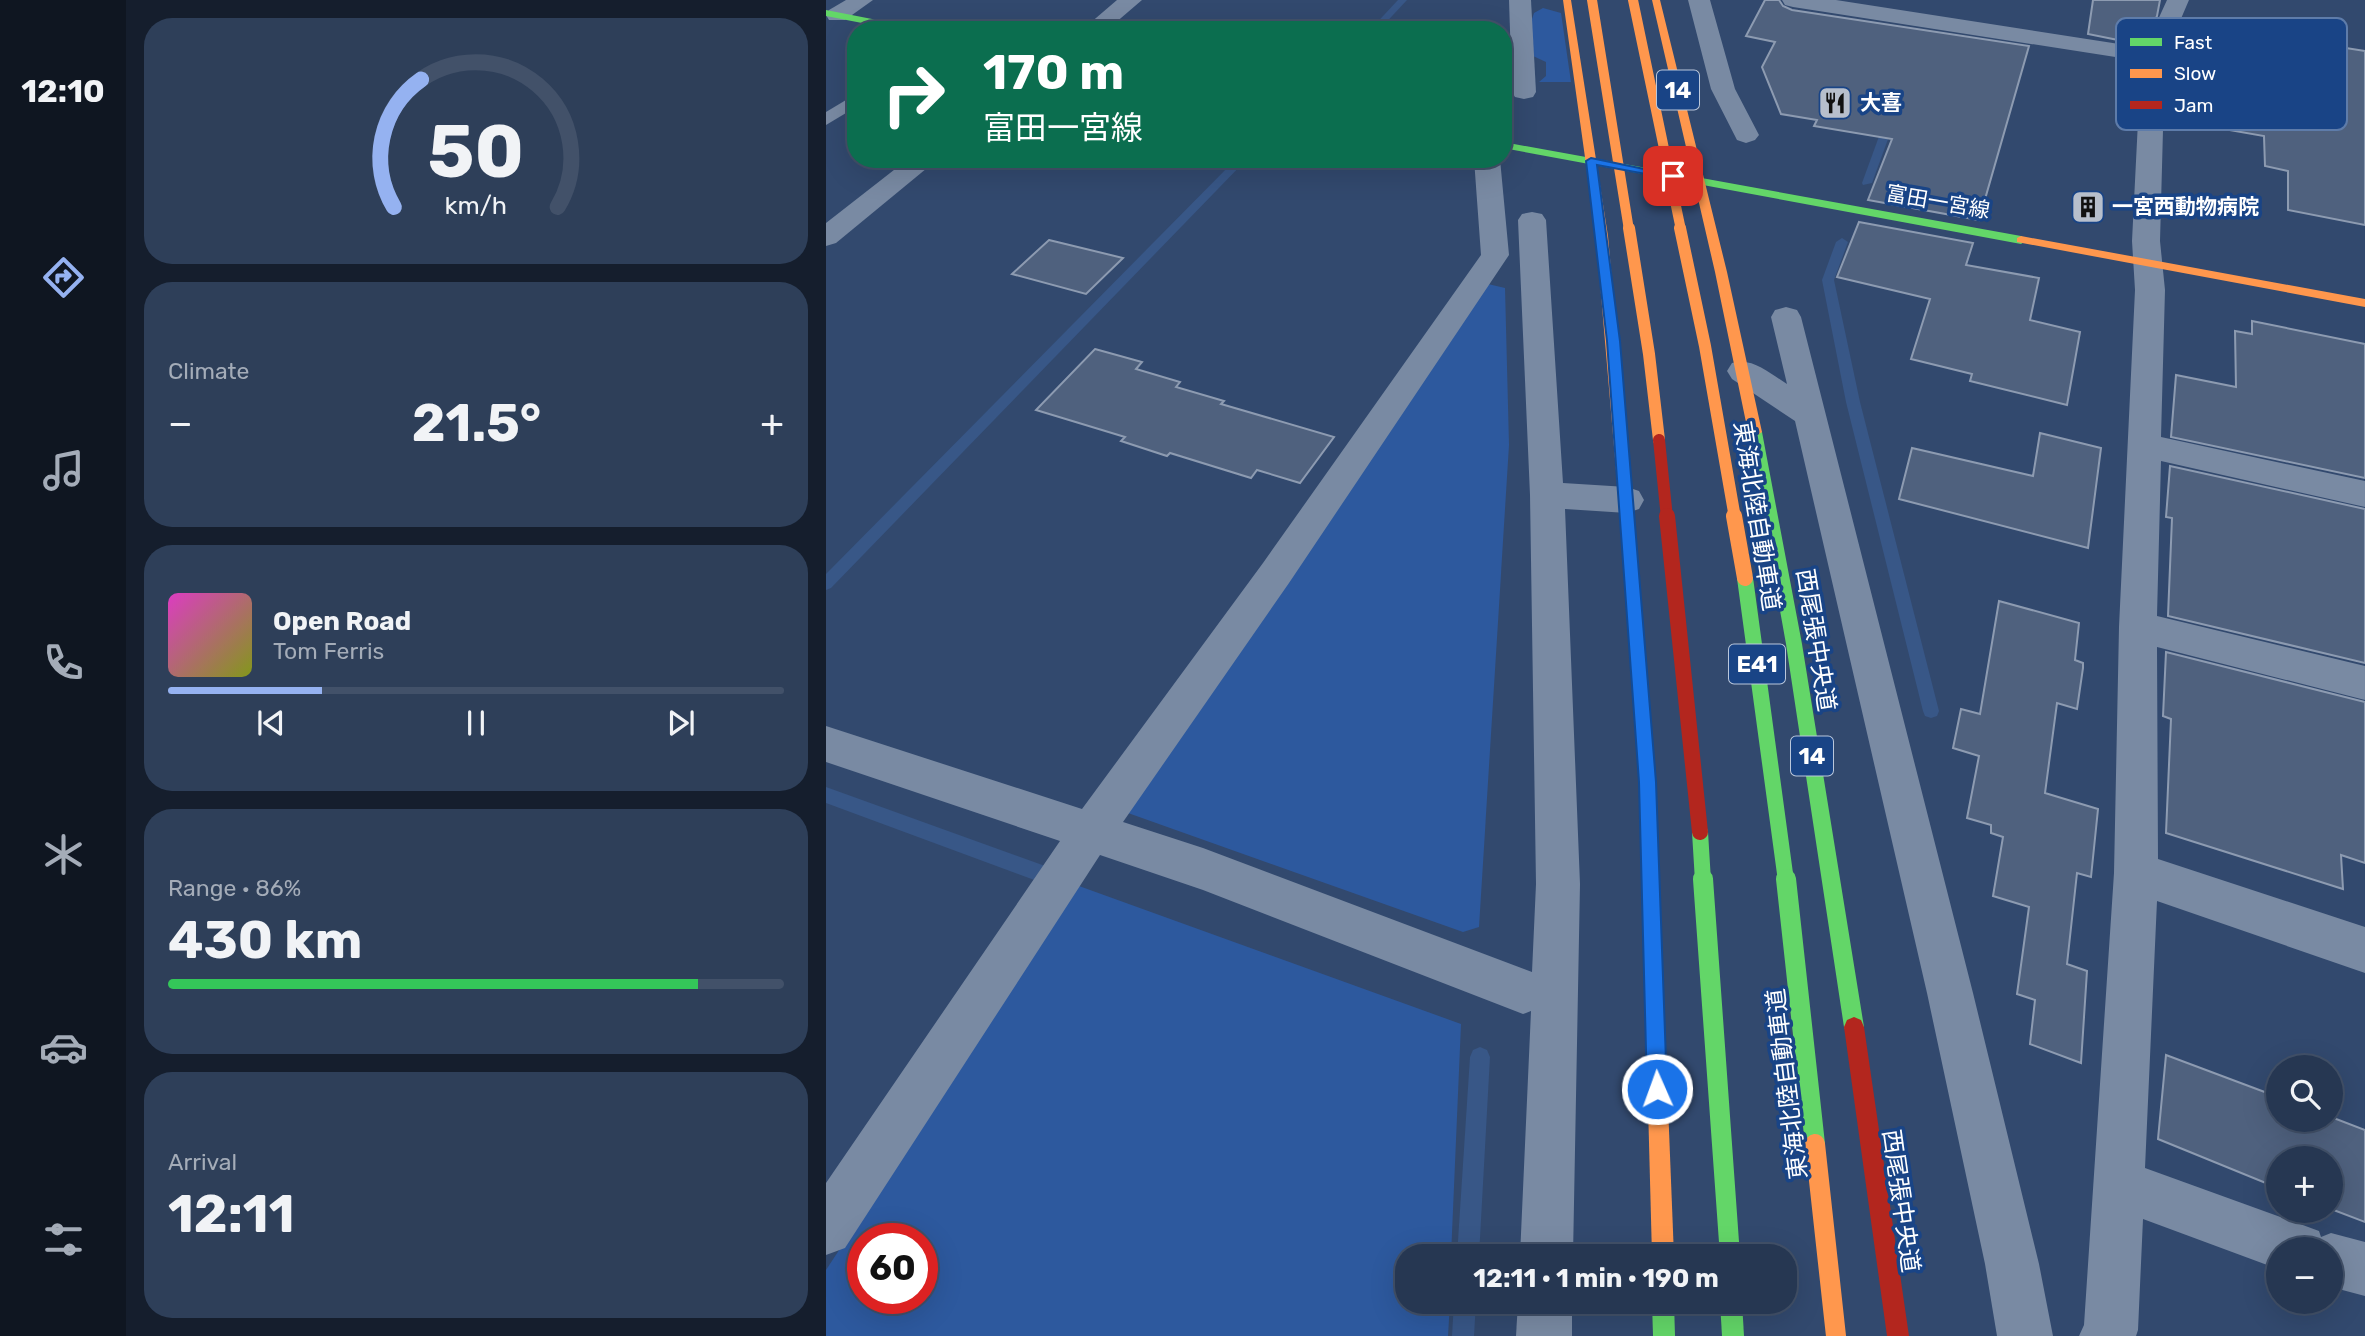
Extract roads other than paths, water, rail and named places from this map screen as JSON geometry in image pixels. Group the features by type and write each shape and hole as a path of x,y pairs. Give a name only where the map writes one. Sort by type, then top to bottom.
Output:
{"main road":[{"path":"1567,0 1614,341 1627,500 1647,782 1663,1244"},
{"path":"1592,0 1649,354 1671,535 1698,803 1729,1244"},
{"name":"東海北陸自動車道","path":"1633,0 1705,345 1739,533 1777,807 1836,1336"},
{"name":"西尾張中央道","path":"1656,0 1743,371 1777,545 1898,1336"},
{"path":"832,14 867,21"},
{"name":"富田一宮線","path":"1512,147 2365,303"},
{"path":"1663,1314 1664,1336"},
{"path":"1732,1314 1733,1336"}],"street":[{"path":"832,14 862,0"},
{"path":"1104,21 1131,0"},
{"path":"1520,0 1524,92"},
{"path":"1699,0 1723,89 1746,135"},
{"path":"1793,0 2116,49"},
{"path":"2170,18 2178,0"},
{"path":"2107,1336 2111,1330 2136,873 2138,627 2150,290 2147,261 2151,130"},
{"path":"826,237 914,168"},
{"path":"826,1229 1091,831 1276,573 1495,256 1488,168"},
{"path":"1532,220 1547,495 1559,884 1547,1244"},
{"path":"1495,256 1534,261"},
{"path":"1786,317 1950,993 2012,1264 2025,1336"},
{"path":"1743,371 1810,415"},
{"path":"2143,445 2365,494"},
{"path":"1547,495 1627,500"},
{"path":"2138,627 2365,683"},
{"path":"826,744 1203,869 1522,991"},
{"path":"2136,873 2365,950"},
{"path":"2120,1185 2266,1238"},
{"path":"2343,1263 2365,1269"},
{"path":"1544,1336 1545,1314"}],"lane":[{"path":"826,120 847,105"}],"waterway":[{"path":"1383,21 1403,0"},
{"path":"1867,183 1890,120"},
{"path":"826,584 1233,168"},
{"path":"1842,242 1828,280 1853,402 1931,711"},
{"path":"826,795 1048,876"},
{"path":"1469,1244 1480,1057"},
{"path":"1463,1336 1464,1314"}],"place":[{"name":"大喜","path":"1835,103"},
{"name":"一宮西動物病院","path":"2088,207"}]}
